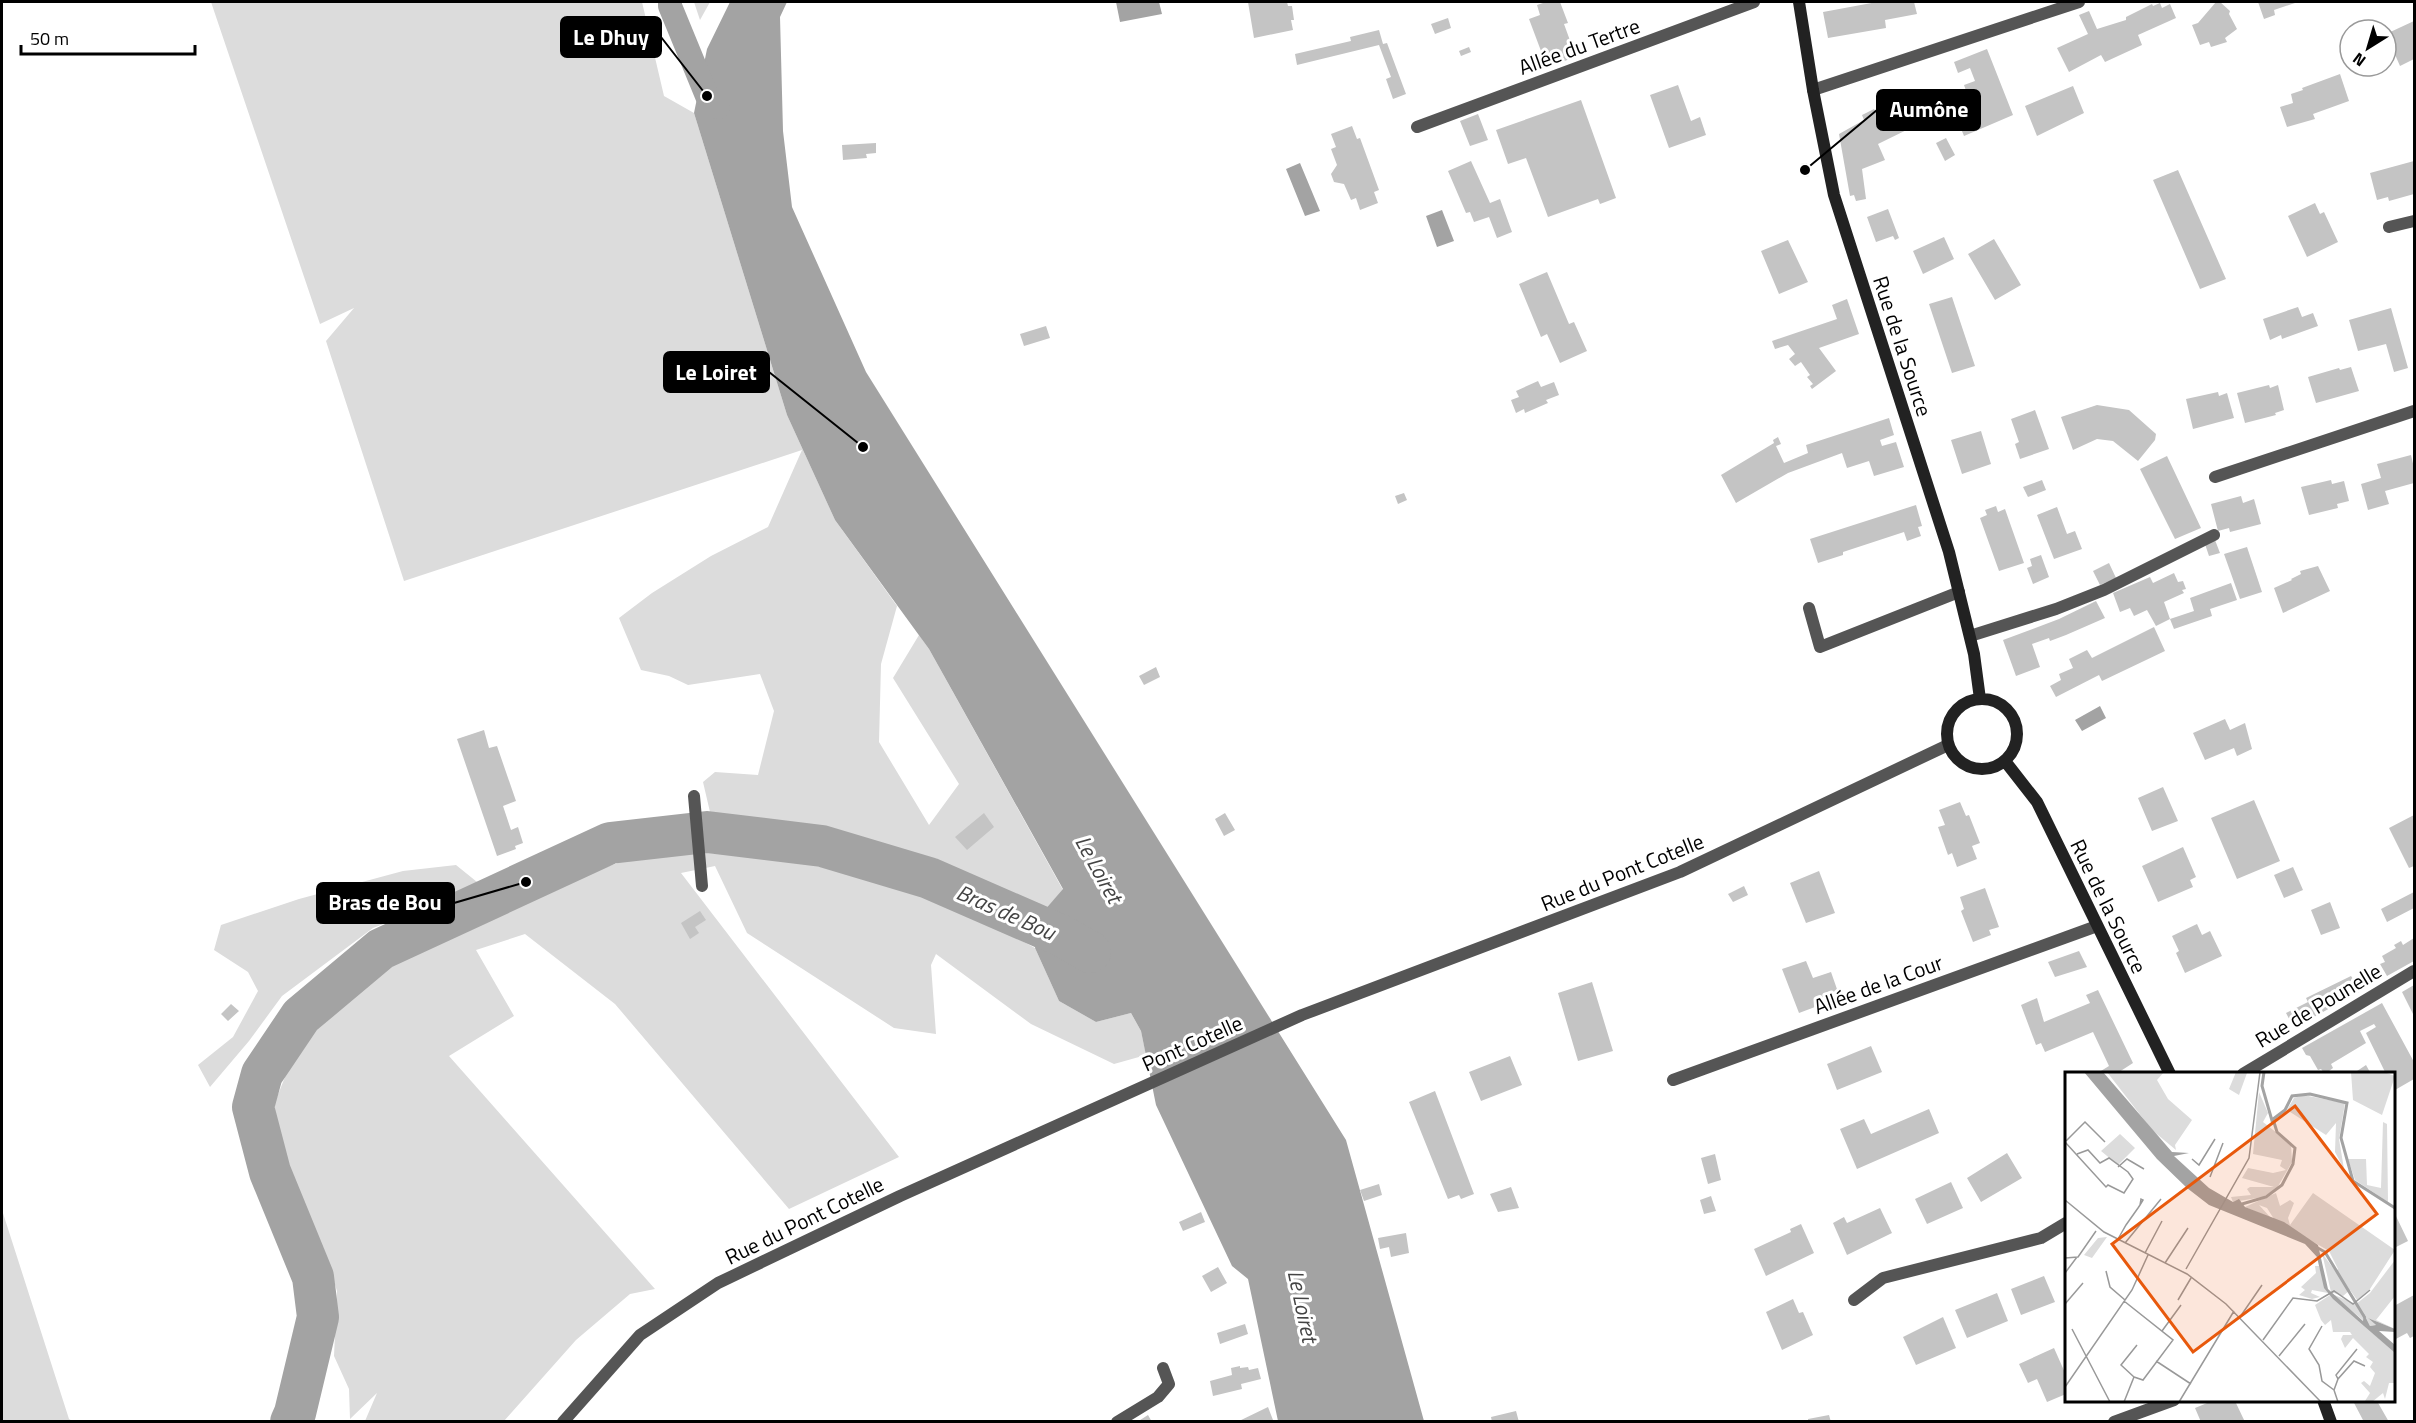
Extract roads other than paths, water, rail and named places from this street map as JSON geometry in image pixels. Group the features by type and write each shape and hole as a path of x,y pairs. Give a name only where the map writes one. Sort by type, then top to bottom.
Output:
{"main road":[{"name":"Rue de la Source","path":"1799,2 1812,90 1834,195 1949,552 1970,636 1980,699"},
{"path":"1980,699 2000,705 2014,721 2016,742 2005,761 1986,770 1974,769 1963,764 1954,756 1948,745 1946,734 1953,714 1960,706 1980,699"},
{"name":"Rue de la Source","path":"2005,761 2037,802 2169,1072"},
{"path":"2323,1402 2331,1422"}],"street":[{"name":"Allée du Tertre","path":"1417,127 1754,2"},
{"path":"1812,90 2079,2"},
{"path":"2389,227 2415,221"},
{"path":"2215,477 2415,411"},
{"path":"1970,636 2056,609 2104,590 2214,534"},
{"path":"1809,608 1820,647 1959,592"},
{"name":"Rue du Pont Cotelle","path":"1302,1015 1680,872 1948,745"},
{"path":"694,796 702,886"},
{"name":"Allée de la Cour","path":"1673,1080 2097,926"},
{"name":"Rue de Pounelle","path":"2246,1072 2415,971"},
{"name":"Pont Cotelle","path":"1098,1106 1302,1015"},
{"name":"Rue du Pont Cotelle","path":"563,1422 640,1335 718,1283 900,1196 1098,1106"},
{"path":"1854,1300 1883,1278 2041,1238 2065,1224"},
{"path":"1116,1422 1164,1391 1169,1384 1163,1368"},
{"path":"2114,1422 2171,1402"}],"water":[{"path":"730,2 787,2 780,17 783,131 792,207 866,372 1346,1140 1424,1421 1278,1421 1248,1279 1232,1266 1156,1105 1141,1031 1131,1013 1096,1022 1059,1001 1035,948 1043,912 1063,889 929,649 835,520 787,415 694,113 707,49"},
{"path":"1116,2 1159,2 1162,14 1120,22"},
{"path":"1300,163 1320,211 1305,216 1286,169"},
{"path":"1442,210 1454,241 1437,247 1426,216"},
{"path":"2100,706 2106,718 2082,731 2075,720"}],"waterway":[{"path":"670,2 707,96 718,107"},
{"name":"Bras de Bou","path":"291,1422 318,1317 313,1277 270,1172 253,1107 262,1074 301,1016 381,949 610,843 707,832 822,846 929,878 1062,936 1090,952"},
{"name":"Bras de Bou","path":"293,1422 295,1413"}],"place":[{"name":"Le Dhuy","path":"707,96"},
{"name":"Aumône","path":"1805,170"},
{"name":"Le Loiret","path":"863,447"},
{"name":"Bras de Bou","path":"526,882"}]}
